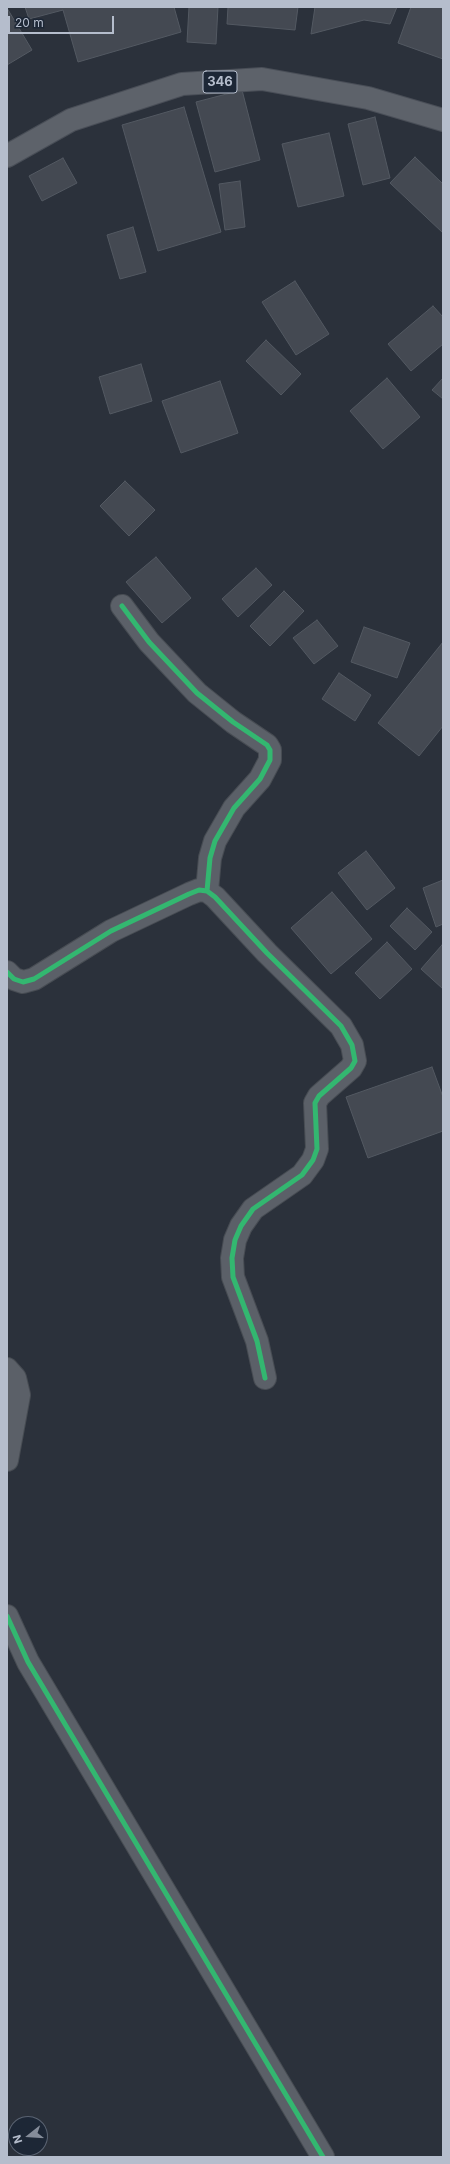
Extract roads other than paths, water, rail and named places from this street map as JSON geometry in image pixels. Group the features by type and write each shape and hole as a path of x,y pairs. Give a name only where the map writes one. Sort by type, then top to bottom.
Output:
{"main road":[{"name":"346","path":"7,156 71,120 182,84 262,79 368,98 443,120"}],"street":[{"path":"122,606 149,642 197,693 233,722 267,745 270,750 270,760 260,779 234,808 215,841 210,858 207,891"},
{"path":"7,972 14,979 23,982 34,979 111,931 189,894 199,890 207,891 215,897 267,953 341,1026 355,1056 354,1065 319,1096 315,1103 317,1149 313,1160 302,1175 253,1209 241,1226 232,1258 233,1277 257,1341 265,1378"},
{"path":"7,1370 18,1386 19,1395 7,1460"},
{"path":"7,1616 28,1662 323,2157"}]}
